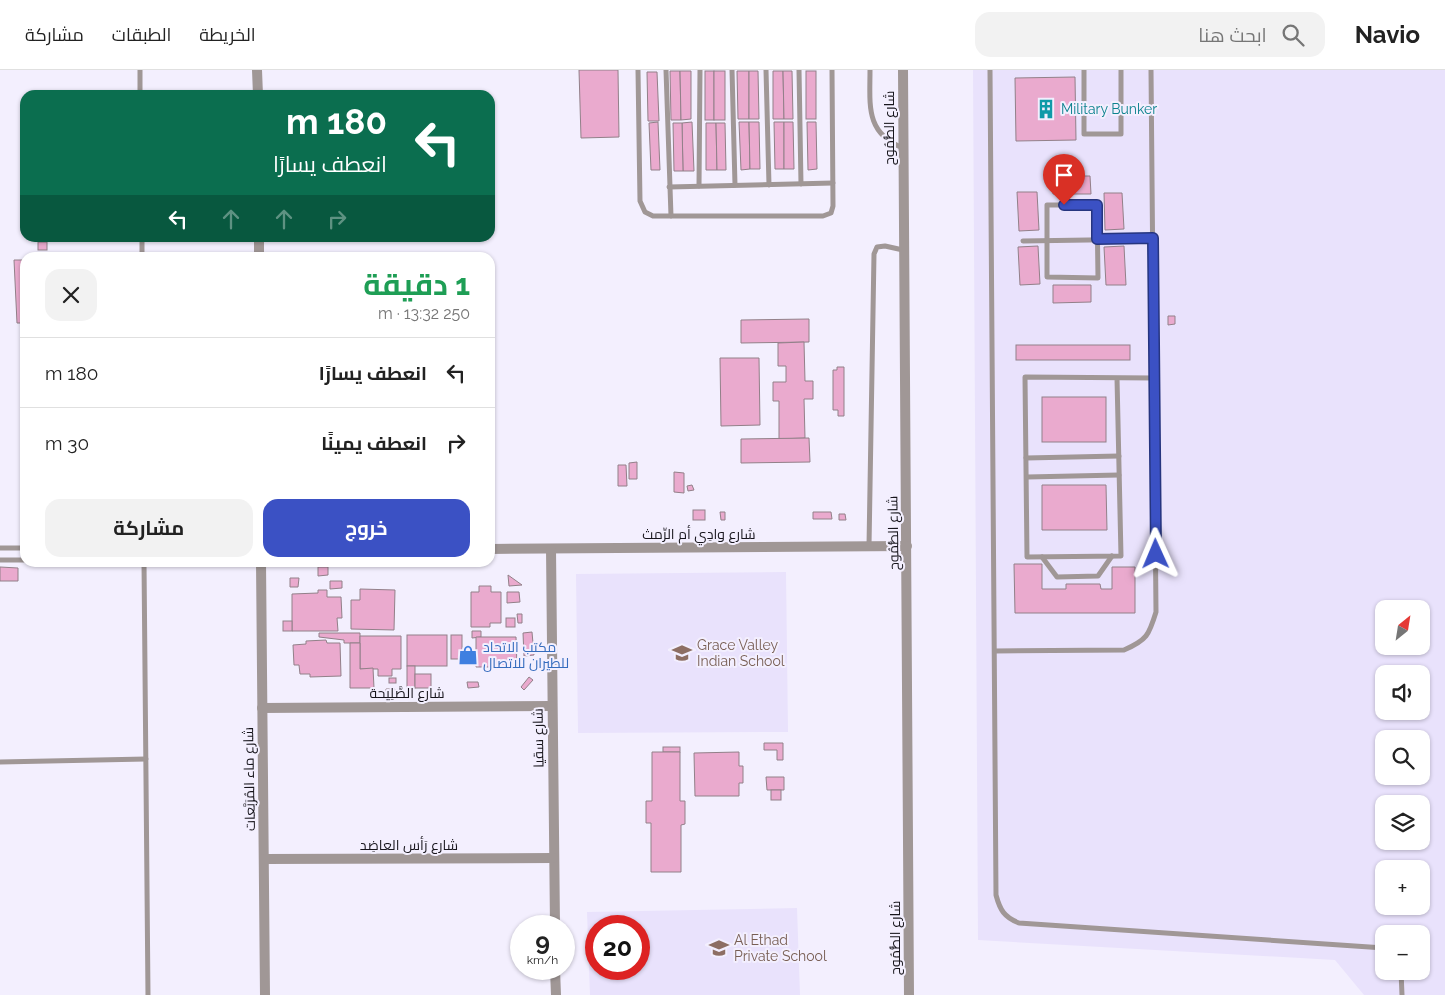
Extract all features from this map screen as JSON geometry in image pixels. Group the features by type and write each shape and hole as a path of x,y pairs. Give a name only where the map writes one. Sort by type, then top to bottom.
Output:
{"street":[{"path":"257,70 258,90"},
{"name":"شارع الطُّمُوح","path":"903,70 909,995"},
{"name":"شارع وادِي أم الرِّمث","path":"495,549 907,546"},
{"name":"شارع سقيا","path":"552,549 551,706 555,915"},
{"name":"شارع ماء المُرَبَّعات","path":"261,567 265,995"},
{"name":"شارع الصَّلِيحة","path":"262,708 551,706"},
{"name":"شارع رَأس العاضِد","path":"264,859 553,858"},
{"path":"556,980 556,995"}],"lane":[{"path":"140,70 140,90"},
{"path":"638,70 641,206 649,214 671,216 825,216 832,210 832,70"},
{"path":"666,70 671,216"},
{"path":"700,70 700,186"},
{"path":"732,70 734,185"},
{"path":"766,70 769,185"},
{"path":"799,70 801,184"},
{"path":"870,70 870,114 875,126 892,143 903,148"},
{"path":"990,70 996,895 1000,910 1008,918 1020,923 1375,947"},
{"path":"1084,70 1084,134 1122,134 1121,70"},
{"path":"995,651 1124,650 1140,643 1150,633 1156,612 1151,70"},
{"path":"669,186 833,184"},
{"path":"1047,205 1097,205 1097,239 1098,278 1046,277 1047,205"},
{"path":"1023,241 1153,238"},
{"path":"869,546 874,254 876,247 886,246 903,250"},
{"path":"1117,378 1121,556 1027,557 1026,377 1154,378"},
{"path":"1026,458 1119,456"},
{"path":"1027,477 1119,476"},
{"path":"0,548 20,548"},
{"path":"1042,557 1057,577 1098,576 1112,556"},
{"path":"0,560 20,560"},
{"path":"144,567 148,995"},
{"path":"0,762 146,759"},
{"path":"1402,995 1403,980"}],"shaded area":[{"path":"973,70 1445,70 1445,995 1364,995 1335,960 978,940"},
{"name":"Grace Valley Indian School","path":"786,572 788,732 578,733 576,574"},
{"name":"Al Ethad Private School","path":"797,908 800,995 590,995 589,980 650,980 650,915 587,915 587,912"}],"building":[{"path":"579,70 618,70 619,137 581,138"},
{"path":"670,71 680,71 681,120 671,120"},
{"path":"680,71 691,71 691,119 681,120"},
{"path":"705,71 714,71 714,120 705,120"},
{"path":"714,71 725,71 725,120 714,120"},
{"path":"737,71 749,71 749,119 738,119"},
{"path":"749,71 758,71 759,119 749,119"},
{"path":"773,71 783,71 784,119 773,119"},
{"path":"783,71 792,71 793,119 784,119"},
{"path":"806,71 816,71 816,119 806,119"},
{"path":"647,72 657,72 659,121 648,121"},
{"name":"Military Bunker","path":"1075,77 1076,140 1016,141 1015,78"},
{"path":"658,122 660,170 651,170 649,123"},
{"path":"692,122 694,171 683,171 682,123"},
{"path":"739,122 749,122 750,169 741,170"},
{"path":"749,122 759,122 760,169 750,169"},
{"path":"774,122 784,122 784,169 775,169"},
{"path":"784,122 793,122 794,169 784,169"},
{"path":"807,122 816,122 817,169 808,170"},
{"path":"673,123 682,123 683,171 674,171"},
{"path":"706,123 716,123 717,170 706,170"},
{"path":"716,123 725,123 726,170 717,170"},
{"path":"1052,176 1090,176 1091,194 1053,194"},
{"path":"1017,192 1037,192 1039,230 1019,231"},
{"path":"1104,193 1122,193 1124,229 1105,230"},
{"path":"38,242 47,242 47,250 38,250"},
{"path":"1038,246 1040,284 1020,285 1018,247"},
{"path":"1124,246 1126,285 1106,285 1104,247"},
{"path":"14,260 20,260 20,323 17,323"},
{"path":"1053,285 1091,285 1091,302 1053,303"},
{"path":"1168,316 1175,316 1175,324 1168,325"},
{"path":"809,319 809,342 741,343 741,320"},
{"path":"804,342 805,381 813,381 813,399 804,399 805,438 779,439 779,401 773,401 773,382 786,382 786,366 778,366 778,343"},
{"path":"1016,345 1130,345 1130,360 1016,360"},
{"path":"720,358 759,358 760,425 721,426"},
{"path":"837,367 844,367 844,416 838,416 838,410 833,410 833,370 837,370"},
{"path":"1042,397 1106,397 1106,442 1042,442"},
{"path":"809,438 810,462 741,463 741,439"},
{"path":"637,462 637,479 629,479 629,463"},
{"path":"618,465 626,465 627,486 618,486"},
{"path":"674,472 684,473 684,493 674,492"},
{"path":"692,485 694,490 688,491 687,486"},
{"path":"1042,485 1106,485 1107,530 1042,530"},
{"path":"693,510 705,510 705,520 693,520"},
{"path":"720,512 725,512 725,520 721,520"},
{"path":"813,512 831,512 832,519 813,519"},
{"path":"839,514 845,514 846,520 839,520"},
{"path":"1014,564 1042,564 1042,589 1066,589 1066,584 1100,584 1101,589 1112,589 1112,567 1135,567 1135,613 1015,613"},
{"path":"0,567 18,568 18,581 0,581"},
{"path":"318,567 328,567 328,575 318,576"},
{"path":"508,575 522,585 509,586"},
{"path":"290,578 299,578 298,587 290,587"},
{"path":"330,581 342,581 342,588 330,589"},
{"path":"479,586 491,586 491,592 501,592 501,623 490,623 490,627 471,627 471,592 479,592"},
{"path":"360,589 395,590 394,630 351,629 351,600 360,600"},
{"path":"318,590 327,590 327,597 341,597 342,618 337,618 338,631 292,631 292,594 318,593"},
{"path":"507,592 519,592 520,602 507,603"},
{"path":"517,614 522,614 522,623 518,623"},
{"path":"506,618 515,618 515,627 506,627"},
{"path":"283,621 292,621 292,631 283,631"},
{"path":"472,631 481,631 481,637 472,638"},
{"path":"532,632 534,655 524,656 523,633"},
{"path":"319,633 360,633 360,643 344,643 344,640 319,637"},
{"path":"407,635 447,635 447,666 407,666"},
{"path":"451,635 462,635 462,659 451,659"},
{"path":"360,636 401,636 401,669 392,669 392,676 378,676 378,669 360,669"},
{"path":"476,637 516,637 517,667 476,667"},
{"path":"326,640 327,643 340,643 341,676 310,677 310,674 300,674 299,665 294,665 293,645 306,644 306,641"},
{"path":"350,643 360,643 360,669 373,668 374,688 350,688"},
{"path":"407,666 415,666 415,688 407,688"},
{"path":"415,674 431,674 431,688 415,688"},
{"path":"529,677 533,680 524,690 521,687"},
{"path":"389,678 396,678 396,683 389,683"},
{"path":"467,682 478,682 479,687 468,688"},
{"path":"386,689 395,689 396,697 386,697"},
{"path":"764,743 783,743 783,760 777,760 777,750 764,750"},
{"path":"663,747 680,747 680,752 663,752"},
{"path":"652,752 680,752 680,801 685,801 685,824 681,825 681,872 651,872 651,823 646,823 646,801 652,801"},
{"path":"739,752 739,766 743,766 743,783 739,783 739,796 695,796 694,753"},
{"path":"766,777 784,777 784,790 767,790"},
{"path":"771,790 781,790 781,800 771,800"}],"place":[{"name":"Military Bunker","path":"1046,109"},
{"name":"Grace Valley Indian School","path":"682,653"},
{"name":"مكتب الاتحاد للطيران للاتصال","path":"468,655"},
{"name":"Al Ethad Private School","path":"719,948"}],"route":[{"path":"1064,205 1097,205 1097,239 1153,238 1156,554"}]}
